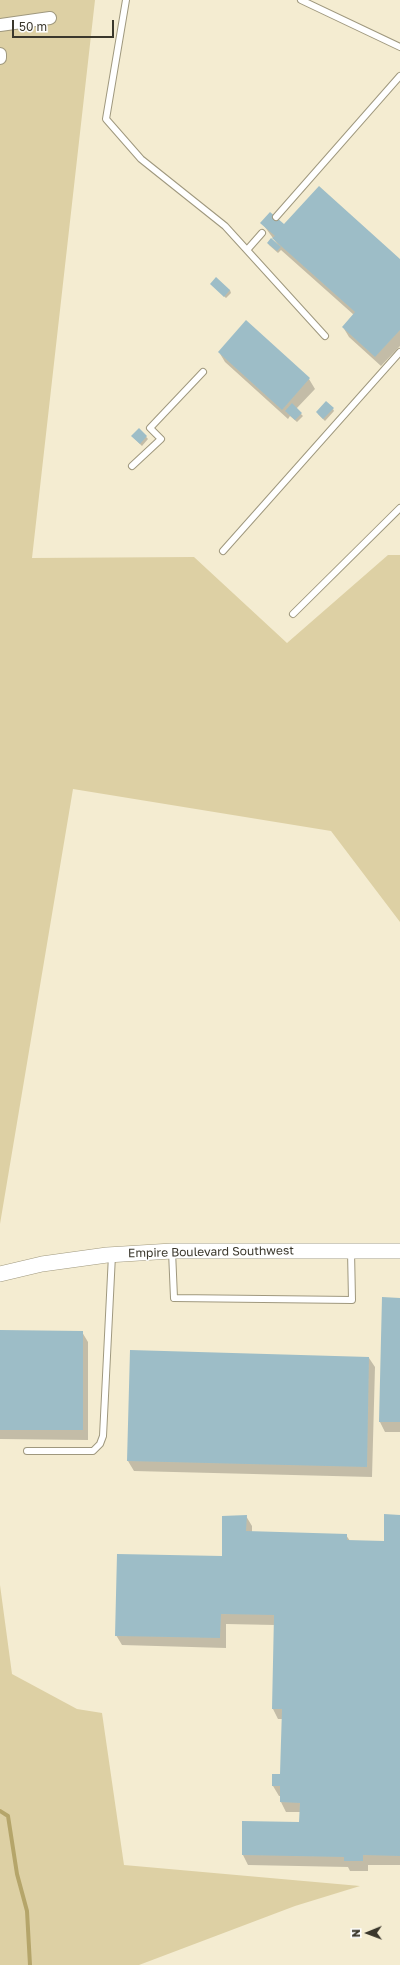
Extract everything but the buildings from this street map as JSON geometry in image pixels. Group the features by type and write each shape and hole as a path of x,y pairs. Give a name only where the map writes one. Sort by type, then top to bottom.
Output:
{"street":[{"path":"0,25 50,18"},
{"name":"Empire Boulevard Southwest","path":"0,1274 42,1264 112,1255 172,1251 400,1251"}],"lane":[{"path":"126,0 106,119 140,159 225,226 325,336"},
{"path":"301,0 400,46"},
{"path":"276,217 400,76"},
{"path":"246,250 262,233"},
{"path":"223,551 400,352"},
{"path":"132,466 161,439 150,428 204,372"},
{"path":"293,614 400,508"},
{"path":"172,1251 174,1298 352,1300 351,1250"},
{"path":"27,1451 93,1451 100,1444 103,1436 112,1255"}],"shaded area":[{"path":"0,0 95,0 32,558 194,557 287,643 388,555 400,555 400,922 331,831 73,789 0,1224"},
{"path":"0,1585 12,1674 77,1709 102,1713 124,1865 360,1886 295,1906 139,1965 0,1965"}],"waterway":[{"path":"0,1811 8,1816 17,1874 27,1911 30,1965"}]}
